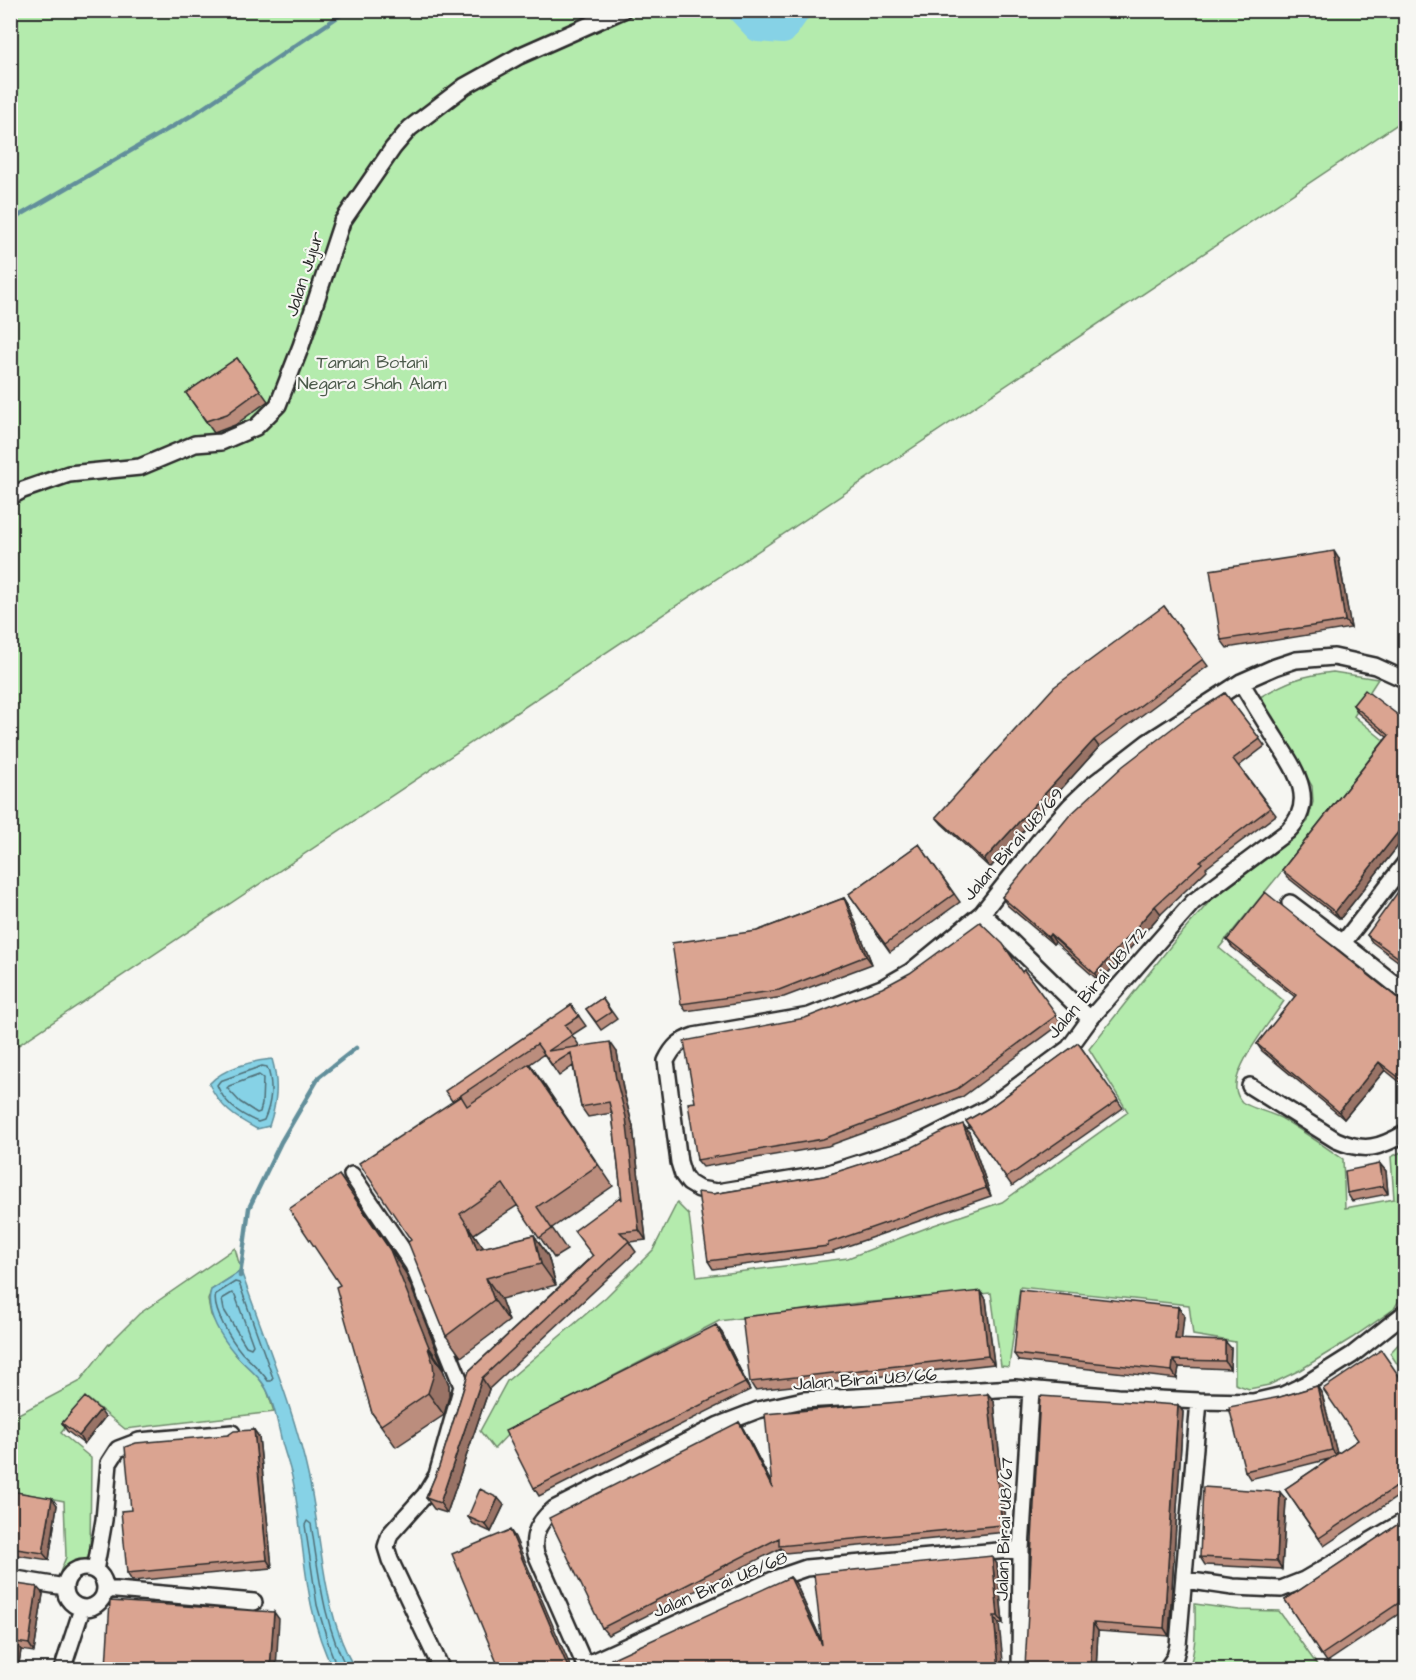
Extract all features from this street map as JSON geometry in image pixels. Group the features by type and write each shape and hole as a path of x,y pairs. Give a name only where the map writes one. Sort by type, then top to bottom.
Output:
{"street":[{"name":"Jalan Jujur","path":"10,497 23,490 69,474 140,466 195,444 221,442 256,427 278,405 301,346 342,222 393,147 410,128 465,86 519,56 623,10"},
{"name":"Jalan Birai U8/69","path":"673,1115 666,1061 672,1049 681,1041 694,1036 809,1016 884,987 910,972 982,912 1043,836 1091,786 1148,742 1241,682 1296,660 1334,657 1375,666 1406,680"},
{"name":"Jalan Birai U8/72","path":"673,1115 682,1171 689,1183 699,1189 717,1192 826,1174 913,1146 988,1108 1069,1048 1090,1019 1193,902 1288,831 1299,819 1303,801 1298,776 1241,682"},
{"path":"1343,942 1406,862"},
{"path":"1290,903 1406,993"},
{"path":"982,912 1090,1019"},
{"path":"1250,1086 1336,1140 1351,1146 1371,1148 1389,1143 1406,1133"},
{"path":"352,1175 413,1265 462,1386 437,1475 425,1495 390,1534 386,1546 390,1560 442,1670"},
{"name":"Jalan Birai U8/66","path":"586,1667 534,1546 538,1526 543,1518 554,1509 719,1425 758,1410 803,1400 1015,1388 1118,1397 1253,1402 1283,1395 1306,1384 1352,1355 1406,1312"},
{"name":"Jalan Birai U8/67","path":"1020,1670 1021,1549 1031,1390"},
{"path":"1166,1670 1175,1657 1179,1645 1200,1401"},
{"path":"95,1571 104,1520 107,1472 113,1455 127,1444 139,1441 232,1433"},
{"path":"1185,1580 1233,1587 1281,1589 1304,1580 1406,1520"},
{"name":"Jalan Birai U8/68","path":"586,1667 777,1578 806,1568 1021,1549"},
{"path":"84,1568 95,1571 101,1577 105,1589 99,1603 91,1608 82,1609 70,1603 65,1587 74,1571 84,1568"},
{"path":"10,1578 65,1587"},
{"path":"105,1589 254,1602"},
{"path":"62,1670 82,1609"}],"green space":[{"name":"Taman Botani Negara Shah Alam","path":"11,11 1405,11 1405,119 11,1050"},
{"path":"1333,672 1378,679 1354,716 1387,743 1219,948 1284,1001 1254,1044 1240,1069 1236,1090 1242,1102 1281,1118 1343,1159 1345,1208 1394,1199 1391,1157 1405,1150 1405,1290 1394,1309 1300,1370 1269,1385 1249,1389 1235,1384 1235,1342 1193,1335 1189,1305 1020,1287 1009,1367 1001,1366 991,1293 858,1303 719,1321 515,1427 494,1449 480,1431 507,1381 606,1297 653,1250 677,1203 689,1215 697,1277 848,1258 1002,1202 1128,1112 1089,1049 1173,943 1210,901 1282,847 1308,821 1313,802 1312,786 1260,697 1295,680"},
{"path":"235,1248 241,1271 211,1290 208,1300 211,1315 236,1355 257,1375 267,1390 274,1412 125,1429 88,1399 61,1433 91,1458 90,1557 72,1564 59,1575 66,1557 64,1501 11,1491 11,1418 79,1382 108,1345 139,1314"},
{"path":"1405,1337 1405,1376 1390,1353"},
{"path":"1195,1604 1239,1610 1279,1611 1320,1669 1188,1670 1194,1646"}],"water":[{"path":"272,1059 276,1085 274,1109 269,1126 257,1129 229,1111 209,1084 230,1070"},
{"path":"241,1271 278,1374 303,1453 314,1503 330,1601 344,1647 355,1669 333,1669 316,1626 293,1481 271,1399 261,1381 225,1341 212,1315 209,1298 211,1290"}],"building":[{"path":"237,358 260,390 227,414 206,421 186,393"},
{"path":"1334,551 1345,621 1221,640 1210,570"},
{"path":"1164,606 1203,659 1094,740 984,860 936,817 1054,687"},
{"path":"1365,690 1402,718 1406,714 1406,822 1335,912 1282,870 1389,735 1353,705"},
{"path":"1225,693 1260,739 1233,759 1270,808 1200,861 1202,863 1155,906 1095,974 1050,934 1048,937 1002,897 1069,816 1123,766 1183,720"},
{"path":"919,844 954,894 885,944 849,894"},
{"path":"1406,887 1406,963 1367,935 1400,889 1403,891"},
{"path":"1265,892 1406,1005 1406,1083 1379,1062 1339,1112 1257,1044 1296,995 1227,940"},
{"path":"844,898 866,956 779,990 681,1004 672,943 757,931"},
{"path":"980,922 1003,944 1022,972 1024,970 1057,1015 957,1089 823,1139 697,1160 688,1103 695,1102 684,1041 805,1018 882,988 910,973"},
{"path":"602,998 611,1012 596,1022 586,1009"},
{"path":"571,1005 579,1016 565,1025 572,1035 548,1051 610,1042 616,1079 626,1117 639,1230 620,1232 629,1241 482,1378 440,1503 426,1498 439,1467 469,1371 593,1256 574,1231 620,1197 622,1200 609,1102 581,1107 571,1053 552,1065 537,1044 452,1101 445,1091"},
{"path":"1078,1043 1118,1100 1006,1178 966,1121 989,1108"},
{"path":"529,1064 598,1165 537,1207 552,1229 539,1238 503,1184 460,1214 468,1226 477,1249 534,1235 541,1264 486,1278 494,1300 446,1336 408,1242 411,1240 359,1163 461,1096 467,1106"},
{"path":"963,1124 986,1188 828,1243 828,1246 708,1261 698,1192 713,1194 824,1176 911,1148"},
{"path":"1380,1164 1383,1186 1347,1193 1345,1171"},
{"path":"339,1175 390,1250 429,1347 433,1363 434,1374 428,1393 381,1425 372,1413 336,1287 340,1285 289,1209"},
{"path":"1020,1290 1178,1307 1175,1339 1225,1341 1225,1361 1173,1360 1172,1371 1014,1354"},
{"path":"981,1291 988,1356 750,1382 742,1317"},
{"path":"716,1325 745,1383 534,1488 505,1431"},
{"path":"1381,1350 1406,1386 1406,1480 1319,1538 1285,1489 1358,1440 1323,1389"},
{"path":"1317,1386 1332,1450 1245,1471 1229,1407 1280,1397"},
{"path":"988,1394 1002,1525 779,1546 779,1538 602,1628 549,1518 739,1422 772,1488 765,1414"},
{"path":"1040,1396 1178,1405 1164,1628 1093,1623 1090,1670 1025,1667"},
{"path":"85,1397 100,1410 79,1436 62,1423"},
{"path":"254,1430 267,1560 127,1573 121,1511 131,1510 125,1447 136,1443 228,1435 234,1431"},
{"path":"1203,1487 1280,1492 1277,1561 1200,1557"},
{"path":"480,1489 498,1498 486,1525 468,1517"},
{"path":"10,1491 52,1498 43,1553 10,1548"},
{"path":"1406,1519 1406,1598 1321,1655 1285,1600"},
{"path":"510,1530 569,1670 500,1670 452,1554"},
{"path":"992,1556 998,1616 994,1616 999,1670 615,1670 611,1659 790,1577 822,1645 814,1574"},
{"path":"10,1583 37,1587 29,1644 16,1642 12,1670 10,1670"},
{"path":"110,1601 274,1612 270,1670 103,1670 103,1667 106,1667"}],"waterway":[{"path":"10,221 194,114 348,10"},
{"path":"741,10 758,28 783,30 797,10"},
{"path":"240,1276 249,1208 281,1142 319,1077 356,1048"}]}
